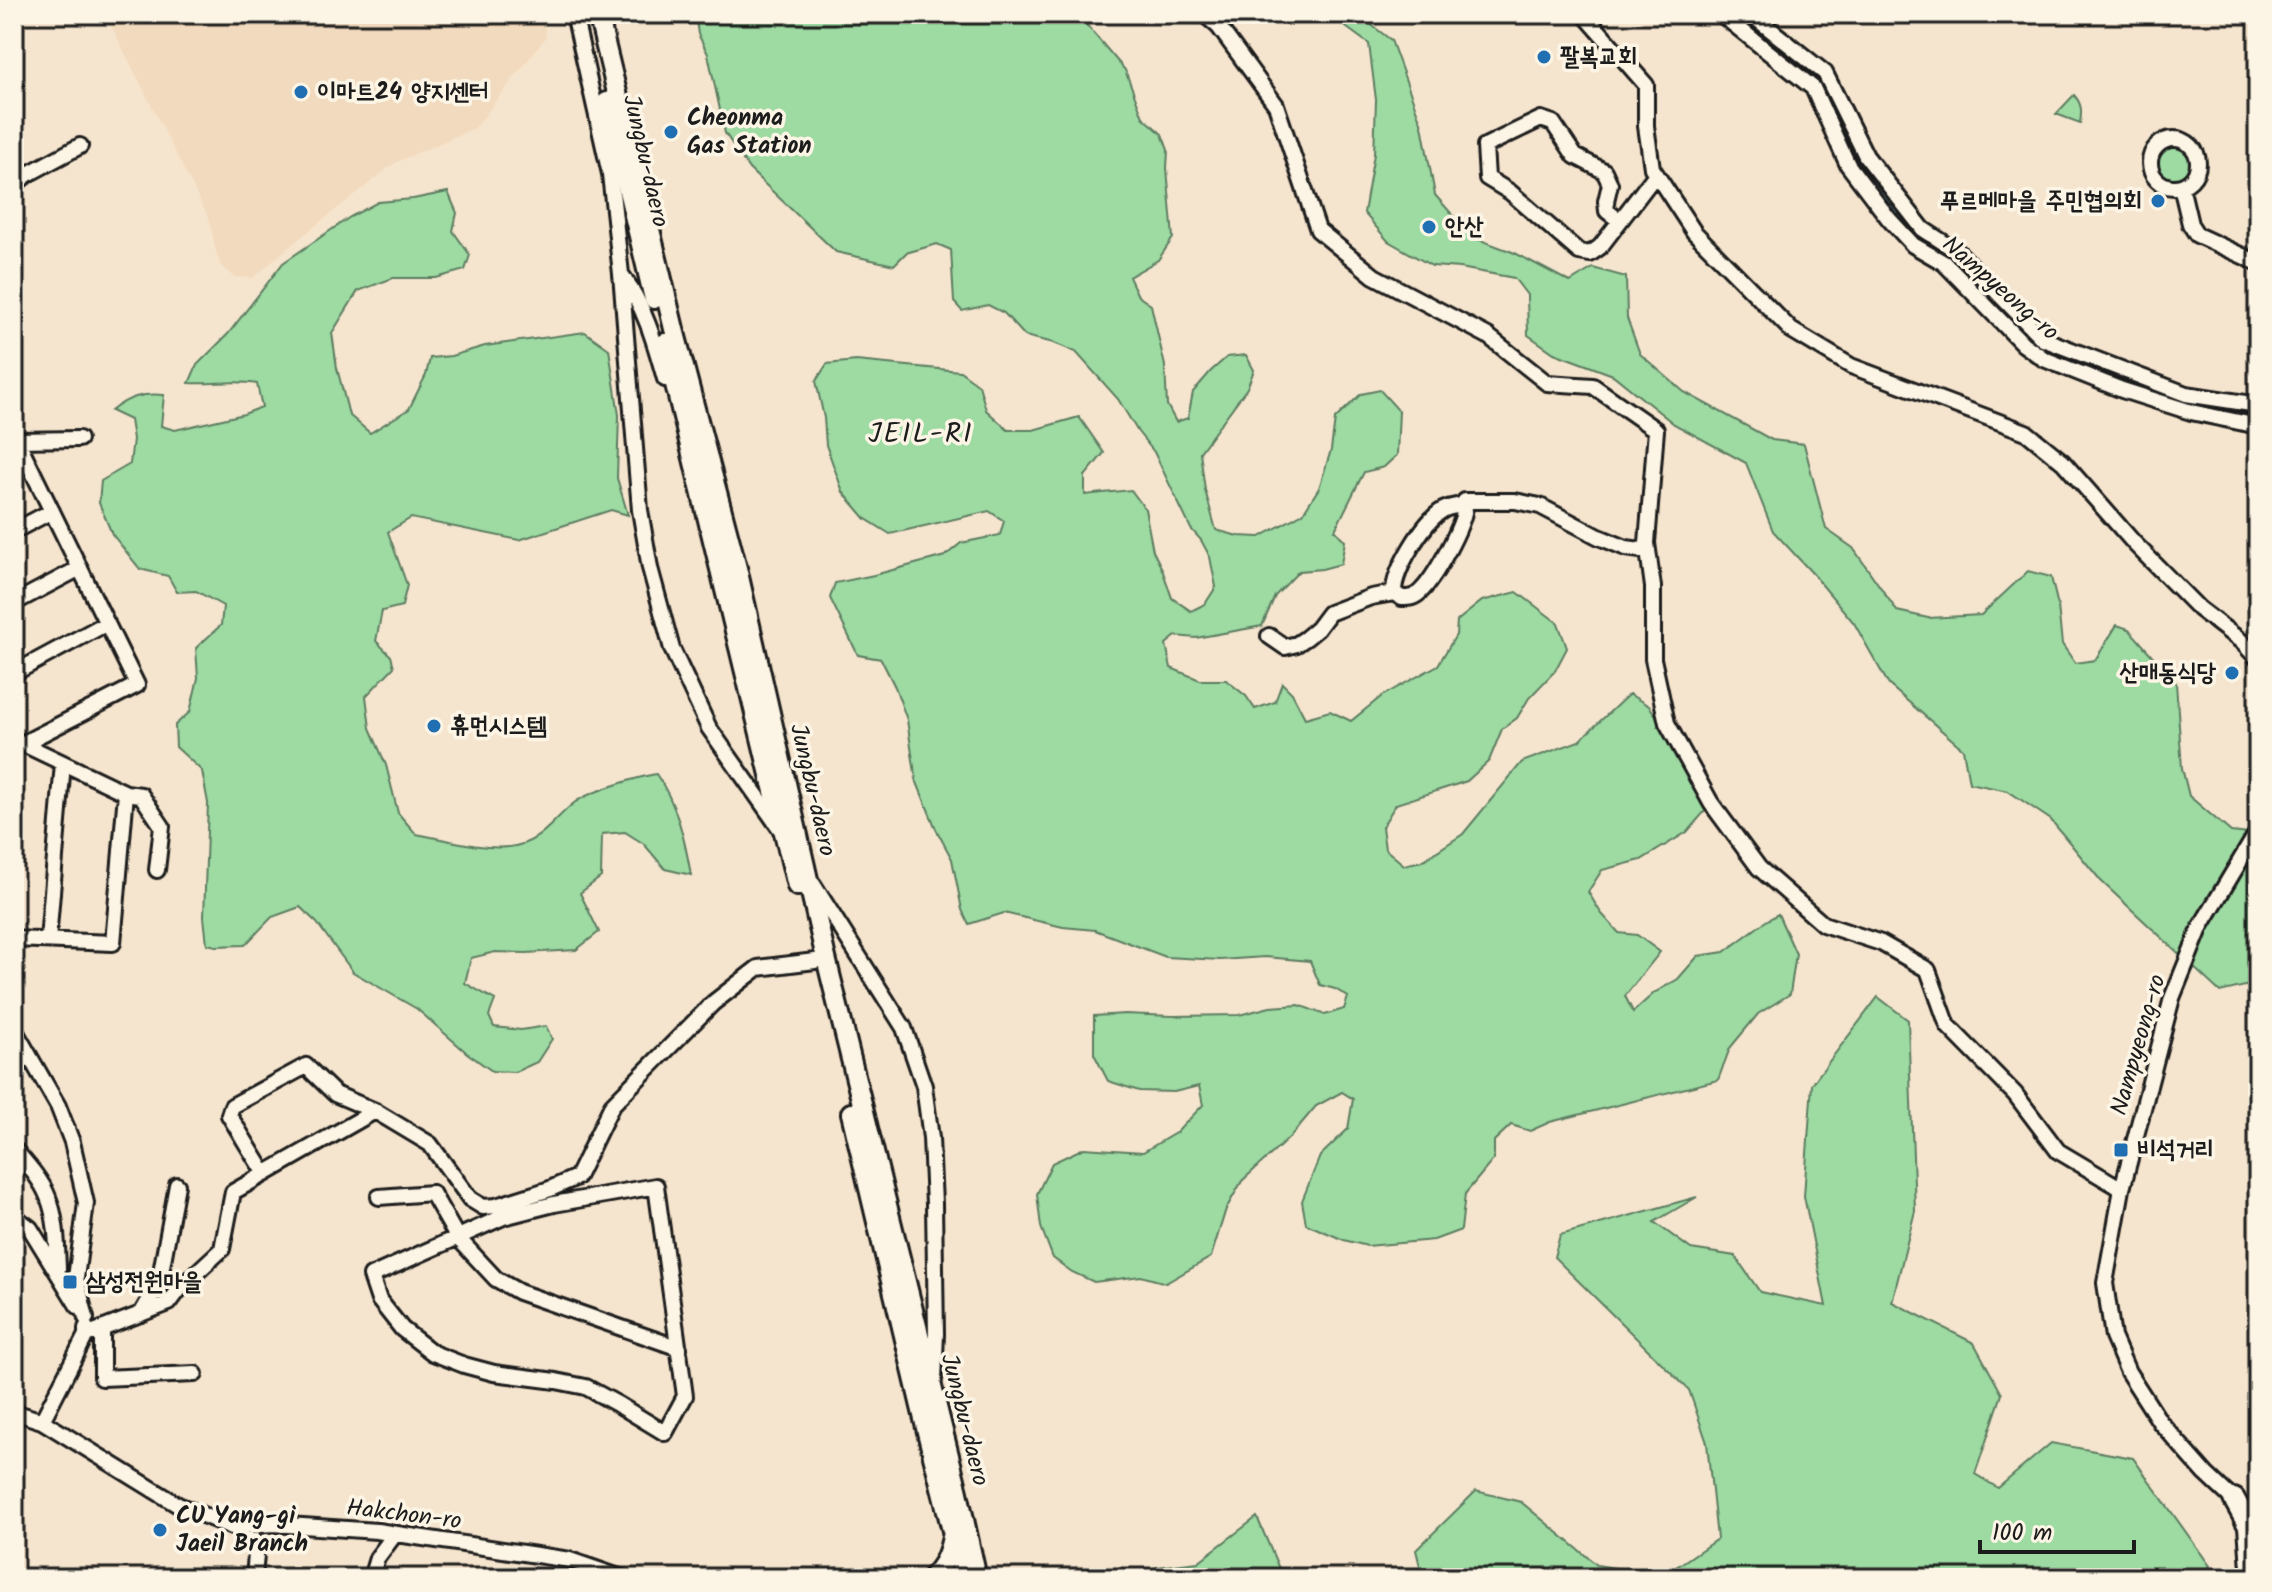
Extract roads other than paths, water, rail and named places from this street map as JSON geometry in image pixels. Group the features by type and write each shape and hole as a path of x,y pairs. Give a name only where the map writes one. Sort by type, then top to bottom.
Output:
{"highway":[{"path":"2234,1499 2258,1508"},
{"path":"2234,1499 2249,1526 2251,1569"}],"main road":[{"name":"Jungbu-daero","path":"586,14 964,1578"},
{"name":"Jungbu-daero","path":"598,14 674,329 737,568 977,1578"},
{"path":"932,1576 949,1553 952,1534"}],"street":[{"path":"574,14 610,174 640,510 650,568 672,649 709,728 785,837"},
{"path":"1204,14 1219,27 1276,105 1318,230 1374,276 1488,336 1547,383 1593,386 1656,430 1647,543 1653,587 1653,659 1667,723 1711,803 1759,868 1823,924 1881,943 1928,970 1948,1026 2015,1094 2058,1151 2122,1189"},
{"path":"1584,14 1646,85 1646,126 1652,168 1694,232 1791,330 1851,366 2026,432 2063,462 2134,543 2199,609 2241,641 2258,659"},
{"name":"Nampyeong-ro","path":"1721,14 1813,88 1848,165 1889,219 1913,245 1944,263 2023,344 2044,359 2122,390 2191,412 2258,426"},
{"name":"Nampyeong-ro","path":"1751,14 1825,73 1866,156 1923,229 1958,252 2043,339 2186,394 2258,405"},
{"path":"1620,221 1607,211 1610,184 1604,171 1575,156 1553,123 1541,119 1485,146 1487,178 1510,192 1579,252 1590,254 1600,247 1620,221 1656,174"},
{"path":"14,185 80,146"},
{"path":"2181,186 2190,224 2197,235 2258,263"},
{"path":"621,274 633,290 655,345 670,395 684,419"},
{"path":"18,742 137,685 16,440 79,439"},
{"path":"1394,593 1396,576 1428,523 1445,508 1462,505 1465,501 1515,501 1540,506 1599,537 1626,548 1648,551"},
{"path":"1269,636 1285,647 1297,644 1317,629 1329,613 1371,597 1394,593 1402,598 1419,593 1457,533 1464,514 1465,507 1462,505"},
{"path":"14,531 52,511"},
{"path":"14,603 80,568"},
{"path":"14,673 107,623"},
{"path":"18,742 126,793 141,795 162,826 157,870"},
{"path":"48,940 63,763"},
{"path":"14,939 113,943 126,793"},
{"name":"Nampyeong-ro","path":"2258,831 2201,926 2172,998 2122,1189 2105,1283 2113,1337 2128,1372 2160,1422 2206,1474 2258,1523"},
{"path":"808,877 904,1028 924,1086 931,1138 934,1204 936,1334 932,1393"},
{"path":"265,1174 229,1115 232,1106 306,1066 335,1094 375,1111 430,1144 470,1199 483,1207 496,1206 550,1189 577,1177 612,1105 713,1003 758,968 815,961"},
{"path":"14,1029 58,1106 72,1142 86,1203 76,1278 86,1318 86,1335 42,1421"},
{"path":"86,1335 169,1303 181,1287 222,1249 233,1192 375,1111"},
{"path":"14,1149 49,1198 59,1273"},
{"path":"141,1314 159,1283 177,1185"},
{"path":"656,1186 685,1396 665,1433 586,1387 494,1373 433,1353 402,1329 379,1300 371,1276 503,1217 554,1204 656,1186"},
{"path":"550,1189 554,1204"},
{"path":"379,1197 432,1193 457,1237 496,1279 519,1292 679,1348"},
{"path":"14,1216 30,1228 86,1318"},
{"path":"102,1329 102,1378 195,1374"},
{"name":"Hakchon-ro","path":"14,1412 42,1421 178,1505 232,1527 273,1524 395,1534 570,1560 622,1578"},
{"path":"250,1526 256,1554 254,1578"},
{"path":"371,1578 377,1558 395,1534"}],"waterway":[{"path":"1736,14 1819,82 1860,162 1915,235 1948,255 2034,343 2064,359 2177,399 2258,415"}],"place":[{"name":"팔복교회","path":"1544,57"},
{"name":"이마트24 양지센터","path":"301,92"},
{"name":"Cheonma Gas Station","path":"671,132"},
{"name":"푸르메마을 주민협의회","path":"2158,201"},
{"name":"안산","path":"1429,227"},
{"name":"산매동식당","path":"2232,673"},
{"name":"휴먼시스템","path":"434,726"},
{"name":"비석거리","path":"2121,1150"},
{"name":"삼성전원마을","path":"70,1282"},
{"name":"CU Yang-gi Jaeil Branch","path":"160,1530"}],"district":[{"name":"JEIL-RI","path":"921,434"}]}
